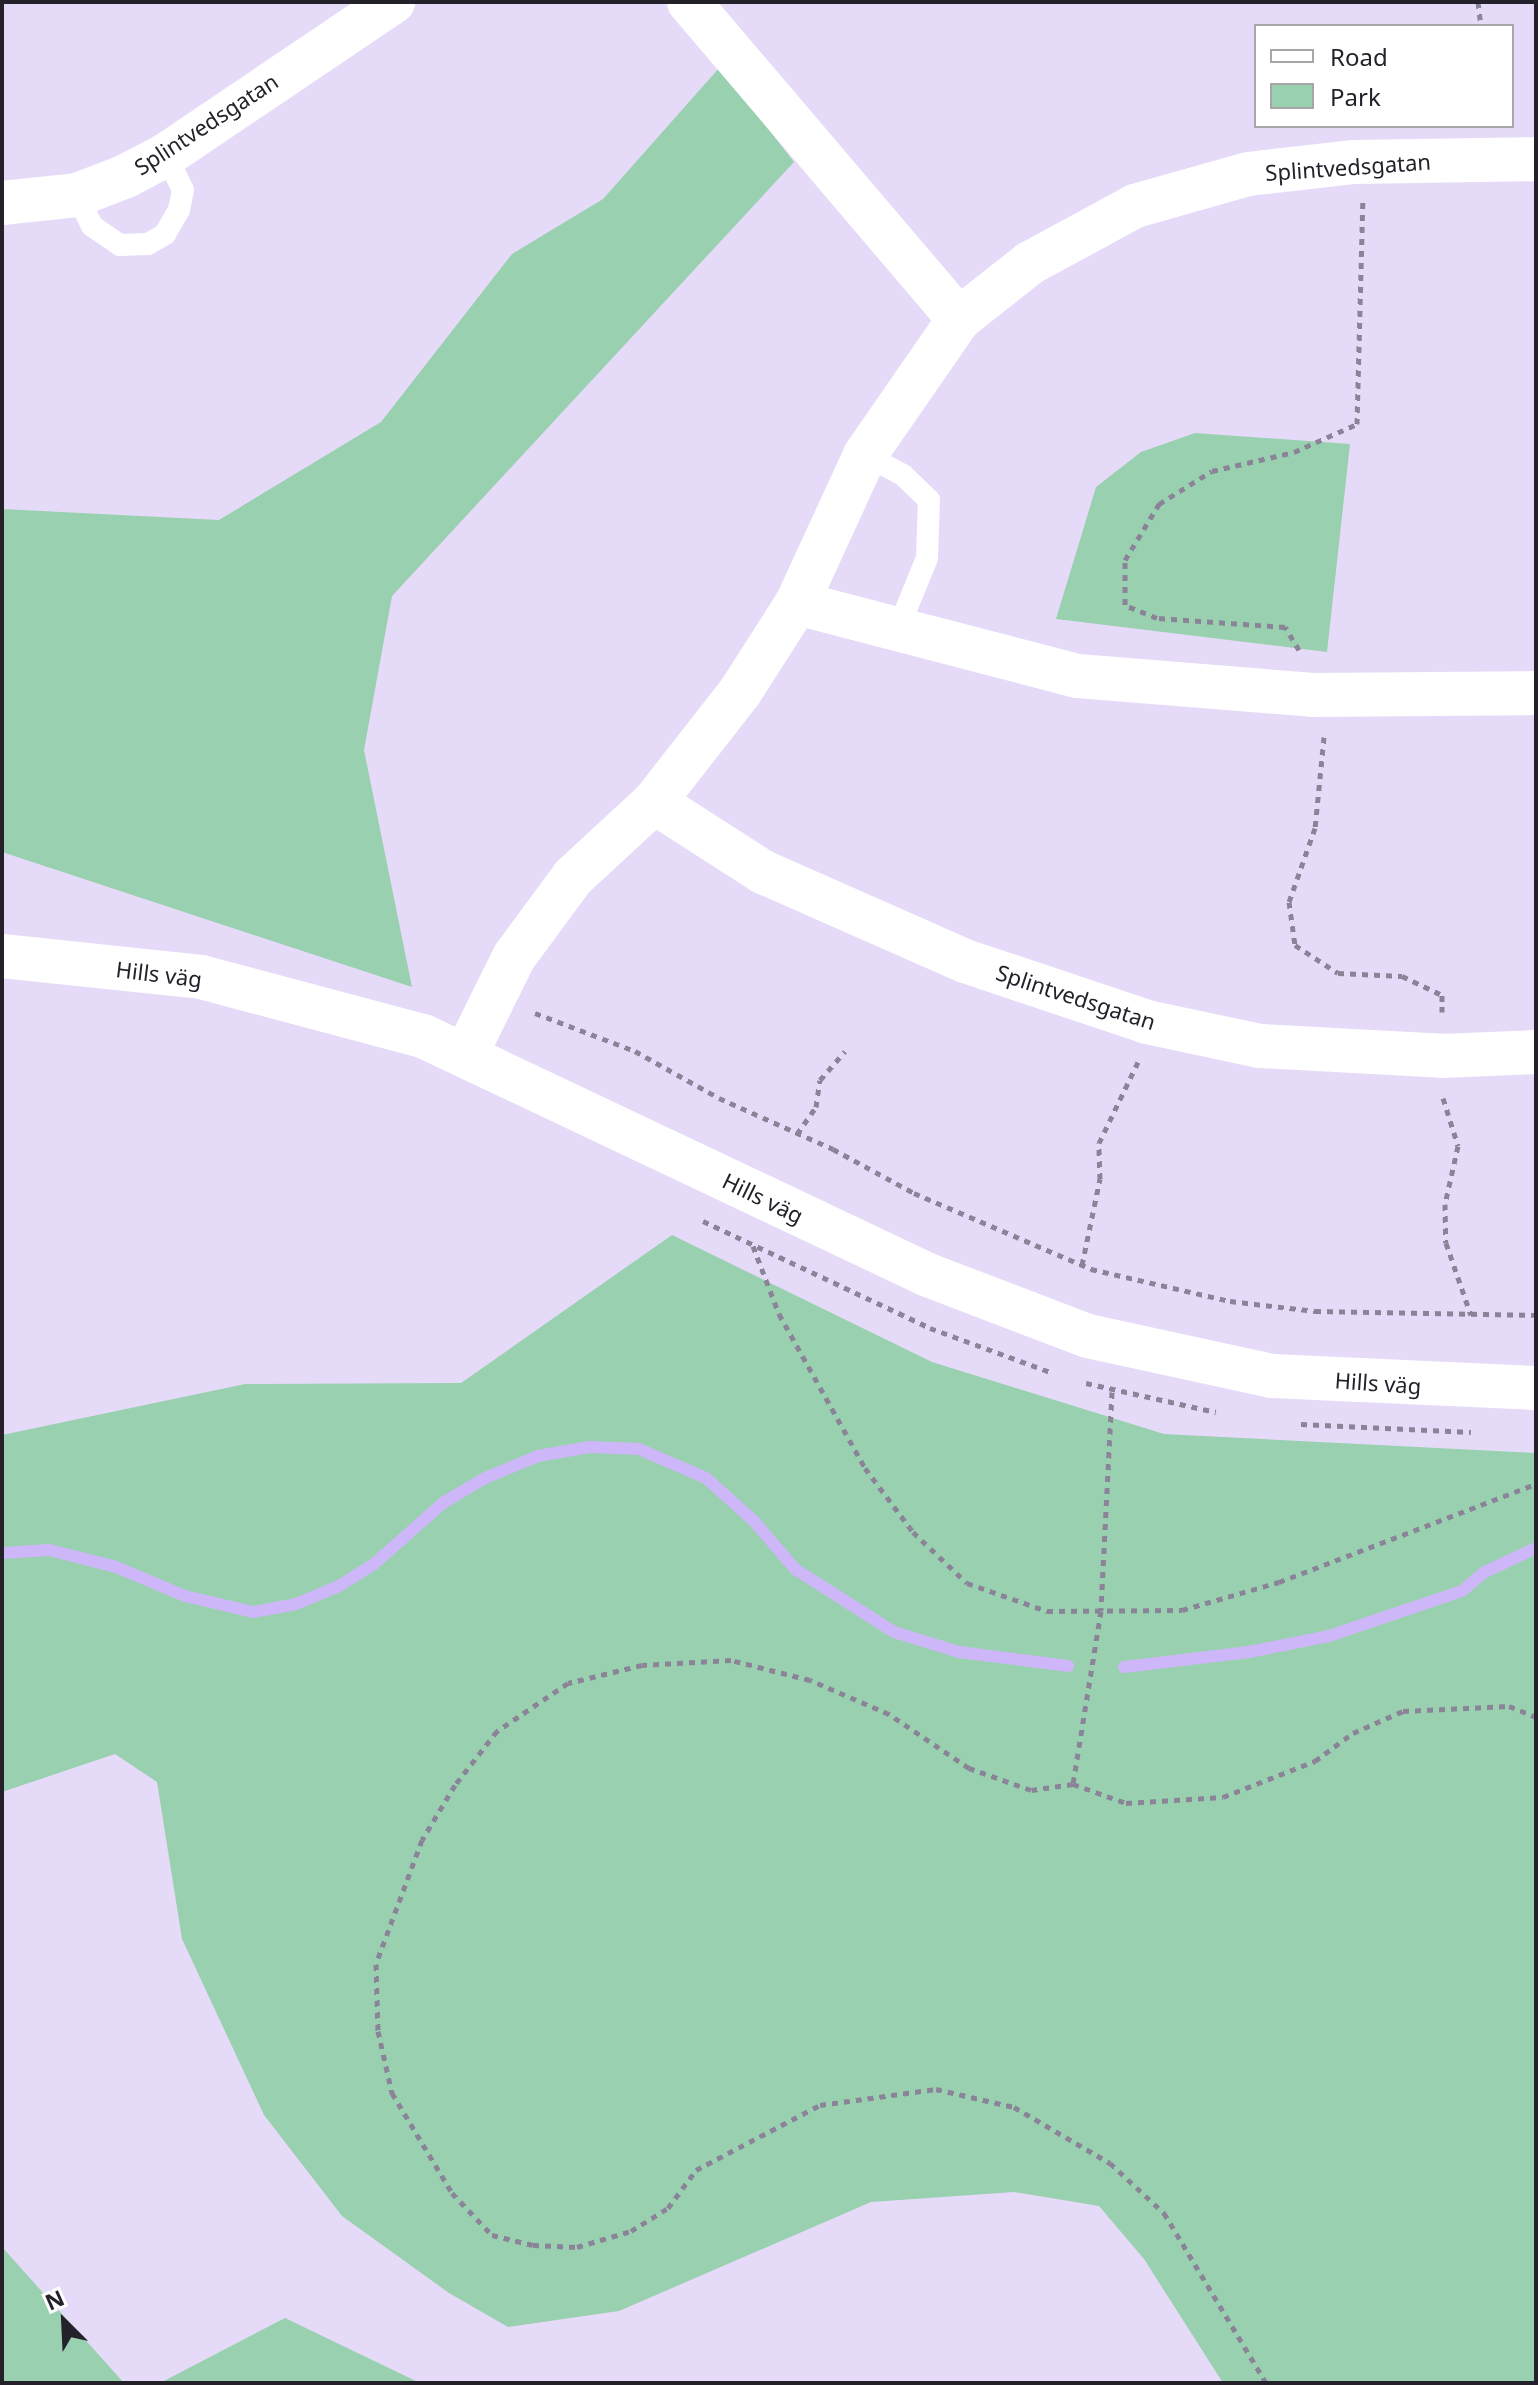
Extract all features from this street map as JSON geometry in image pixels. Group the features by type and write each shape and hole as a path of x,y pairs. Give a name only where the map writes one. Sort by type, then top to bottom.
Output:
{"street":[{"name":"Splintvedsgatan","path":"2,203 77,195 166,155 393,2"},
{"path":"689,2 959,319"},
{"name":"Splintvedsgatan","path":"466,1054 514,957 573,877 654,802 740,692 797,603 865,455 959,319 1030,263 1135,206 1248,174 1354,162 1536,159"},
{"path":"797,603 1078,676 1313,695 1536,693"},
{"name":"Splintvedsgatan","path":"654,802 763,872 965,961 1147,1022 1260,1046 1456,1056 1536,1052"},
{"name":"Hills väg","path":"2,956 201,977 389,1025 466,1054 928,1275 1088,1336 1272,1376 1536,1388"}],"lane":[{"path":"77,195 92,226 120,245 148,244 165,234 179,210 183,190 166,155"},
{"path":"865,455 903,475 929,500 927,558 898,629"}],"path":[{"path":"1478,2 1481,24"},
{"path":"532,1012 635,1051 719,1098 914,1193 1082,1265 1230,1301 1315,1311 1536,1315"},
{"path":"1082,1265 1100,1179 1099,1143 1137,1066 1147,1022"},
{"path":"797,1134 816,1107 820,1080 845,1051"},
{"path":"752,1245 779,1314 865,1468 913,1532 967,1583 1047,1611 1182,1610 1279,1582 1536,1484"},
{"path":"1073,1784 1101,1611 1112,1392"},
{"path":"1266,2383 1164,2213 1110,2163 1014,2107 936,2089 820,2105 696,2170 668,2208 631,2231 577,2247 533,2245 492,2235 452,2193 392,2093 378,2031 376,1964 396,1899 455,1785 497,1731 568,1683 642,1665 731,1660 810,1680 889,1714 969,1768 1031,1790 1073,1784 1126,1803 1223,1797 1315,1761 1353,1733 1403,1711 1509,1706 1536,1717"}],"green space":[{"path":"720,67 794,162 392,596 364,750 412,987 2,852 2,509 219,520 381,422 512,254 603,199"},
{"path":"1195,433 1350,444 1327,652 1056,619 1096,487 1141,452"},
{"path":"672,1235 932,1362 1164,1434 1536,1453 1536,2383 1223,2383 1144,2259 1099,2206 1014,2192 871,2202 619,2311 508,2327 449,2293 342,2216 264,2115 182,1939 157,1782 115,1754 2,1792 2,1435 245,1384 461,1383"},
{"path":"2,2247 124,2383 2,2383"},
{"path":"285,2318 420,2383 160,2383"}],"waterway":[{"path":"2,1553 49,1550 116,1567 185,1596 253,1612 296,1604 339,1586 374,1564 443,1503 485,1478 538,1456 590,1447 639,1449 706,1478 754,1521 795,1569 894,1632 959,1652 1068,1666"},
{"path":"1124,1667 1249,1652 1329,1636 1462,1591 1485,1572 1536,1548"}]}
